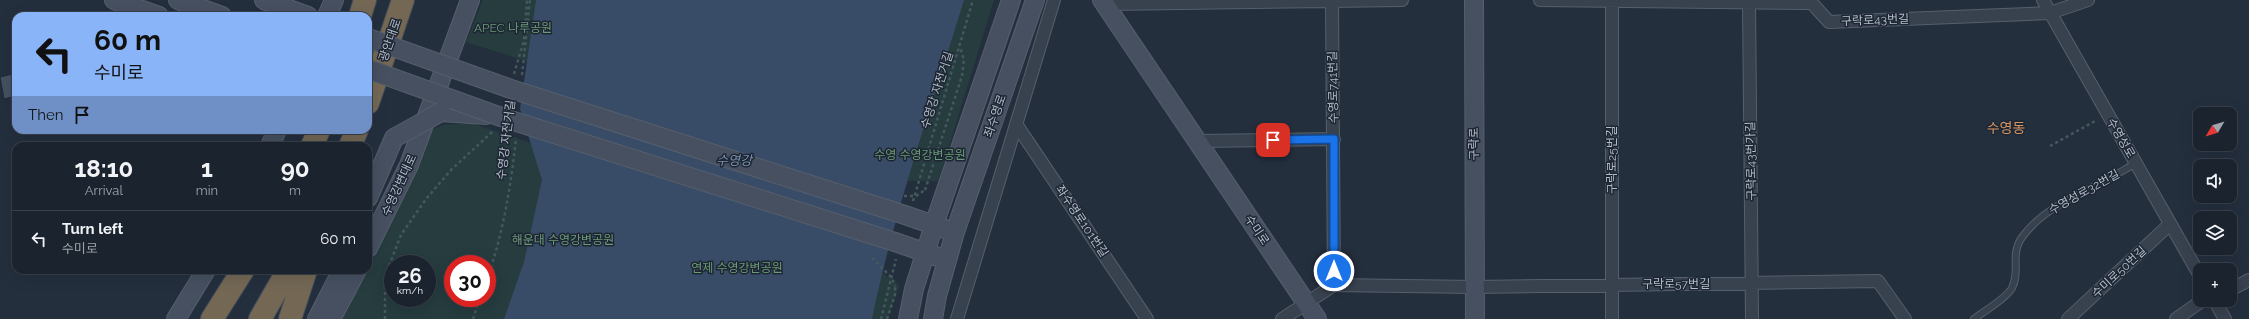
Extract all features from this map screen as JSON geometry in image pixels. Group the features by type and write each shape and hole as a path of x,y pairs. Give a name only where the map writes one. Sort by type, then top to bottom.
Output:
{"highway":[{"path":"361,12 365,0"},
{"name":"광안대로","path":"372,92 403,0"},
{"path":"212,319 240,274"},
{"path":"260,319 286,274"},
{"path":"290,319 305,274"}],"main road":[{"path":"114,0 148,12"},
{"path":"178,0 211,12"},
{"path":"264,0 297,12"},
{"path":"329,12 334,0"},
{"name":"수영강변대로","path":"372,240 410,165 470,0"},
{"name":"좌수영로","path":"908,319 914,289 934,225 1011,0"},
{"name":"좌수영로","path":"933,319 955,232 1035,0"},
{"name":"구락로","path":"1474,0 1475,319"},
{"name":"수미로","path":"1104,2 1317,319"},
{"path":"372,39 511,89 907,215 955,232"},
{"path":"372,71 498,123 897,243 947,260"},
{"name":"수영강변대로","path":"372,188 389,153 394,138 441,112 472,113 498,123"},
{"path":"176,319 204,274"},
{"path":"317,319 340,274"},
{"path":"331,319 355,274"}],"street":[{"path":"957,319 1054,0"},
{"name":"수영로741번길","path":"1332,0 1334,285"},
{"path":"1104,2 1402,0"},
{"name":"구락로43번길","path":"1540,0 1809,2 1829,22 2050,14 2088,0"},
{"name":"구락로25번길","path":"1612,0 1612,319"},
{"name":"수영성로","path":"2043,0 2193,264"},
{"name":"구락로43번가길","path":"1749,2 1753,284 1752,319"},
{"name":"좌수영로101번길","path":"1016,124 1147,319"},
{"path":"1198,141 1334,139"},
{"name":"수미로50번길","path":"2068,319 2170,224"},
{"path":"2237,286 2249,280"},
{"name":"구락로57번길","path":"1474,287 1878,281 1904,319"},
{"path":"1282,319 1334,285 1474,287"},
{"path":"2176,319 2193,307"},
{"path":"2218,307 2225,319"}],"lane":[{"name":"수영성로32번길","path":"1974,319 2012,289 2016,274 2014,255 2022,236 2044,214 2060,203 2094,187 2136,163"}],"path":[{"path":"513,78 524,40 527,0"},
{"path":"522,77 530,0"},
{"name":"수영강 자전거길","path":"907,215 973,0"},
{"path":"900,196 916,196 925,190 962,76 964,60 960,46"},
{"path":"2050,146 2108,114"},
{"path":"385,319 385,276 401,234 426,199 451,170 498,123"},
{"name":"수영강 자전거길","path":"496,255 512,171 516,132"},
{"path":"881,319 897,243"},
{"path":"872,258 892,278 895,286 895,295 887,319"},
{"path":"473,319 477,307"}],"green space":[{"name":"APEC 나루공원","path":"483,0 545,0 538,65 466,42"},
{"name":"수영 수영강변공원","path":"945,0 994,0 938,181 884,181"},
{"name":"해운대 수영강변공원","path":"472,123 858,254 899,285 888,319 342,319 365,274 372,274 372,260 390,225 428,131 444,125"}],"water":[{"name":"수영강","path":"536,0 964,0 902,198 872,319 504,319 524,262 542,180 520,109"}],"building":[{"path":"12,74 12,97 4,99 0,77"}],"district":[{"name":"수영동","path":"2006,128"}],"route":[{"path":"1273,140 1334,139 1334,271"}],"park label":[{"name":"연제 수영강변공원","path":"737,268"}]}
